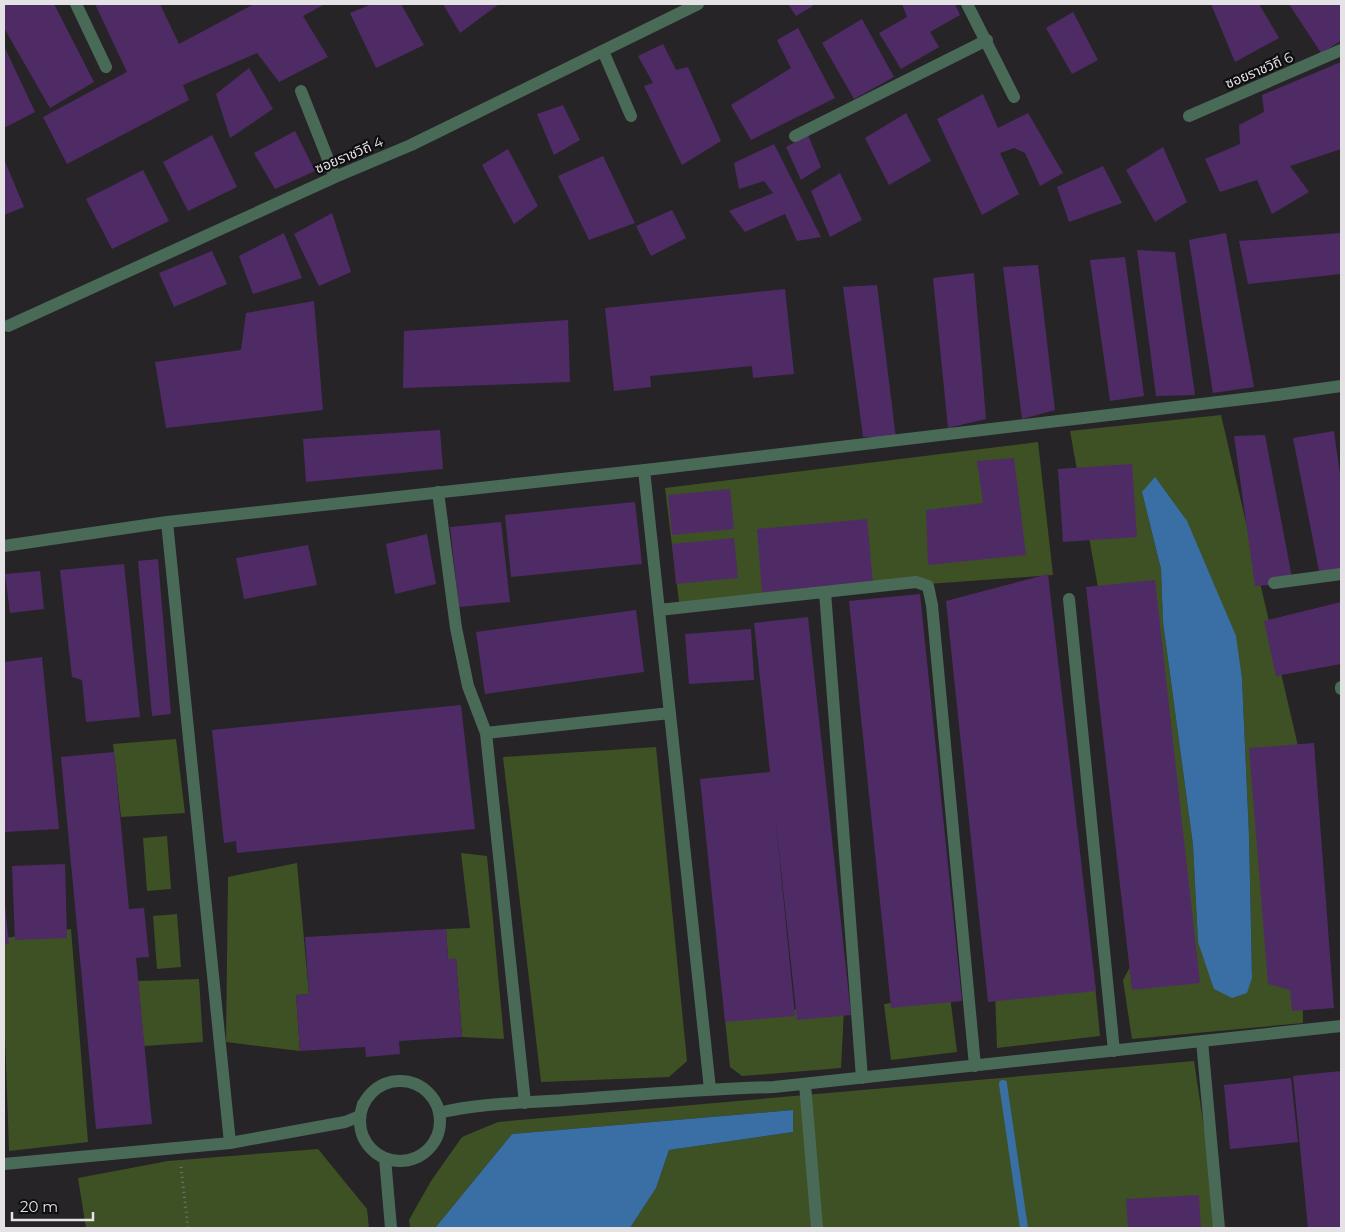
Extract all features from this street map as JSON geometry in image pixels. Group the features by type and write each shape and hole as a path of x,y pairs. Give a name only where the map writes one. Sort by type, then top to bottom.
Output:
{"street":[{"path":"76,4 106,67"},
{"name":"ซอยราชวิถี 4","path":"8,326 335,177 411,145 698,4"},
{"path":"967,4 987,40 1014,97"},
{"path":"795,136 987,40"},
{"path":"603,50 631,116"},
{"name":"ซอยราชวิถี 6","path":"1189,116 1341,50"},
{"path":"300,91 335,177"},
{"path":"4,546 167,522 644,470 1248,399 1341,386"},
{"path":"644,470 710,1089"},
{"path":"438,492 456,628 468,686 486,733 525,1103"},
{"path":"167,522 230,1143"},
{"path":"1274,584 1341,574"},
{"path":"659,610 916,582 928,586 932,605 975,1066"},
{"path":"825,592 862,1078"},
{"path":"1068,599 1114,1052"},
{"path":"486,733 670,713"},
{"path":"439,1113 455,1109 525,1103 710,1089 774,1087 1114,1052 1341,1026"},
{"path":"1202,1041 1220,1228"},
{"path":"392,1081 405,1081 417,1084 427,1091 435,1101 439,1113 440,1126 437,1138 430,1148 410,1160 397,1161 385,1158 374,1151 365,1141 360,1129 360,1116 363,1104 370,1093 380,1085 392,1081"},
{"path":"805,1084 817,1228"},
{"path":"4,1164 230,1143 345,1122 360,1116"},
{"path":"385,1158 391,1228"}],"path":[{"path":"179,1148 188,1228"}],"green space":[{"path":"1221,415 1298,746 1303,1023 1132,1039 1123,980 1157,917 1070,431","holes":["1142,492 1242,679 1249,835 1252,978 1198,942 1193,845 1163,622 1161,569"]},
{"path":"1038,442 1053,575 679,602 665,488"},
{"path":"176,739 185,813 121,817 113,744"},
{"path":"656,747 687,1061 669,1077 541,1082 503,757"},
{"path":"167,836 171,889 147,891 143,838"},
{"path":"461,853 487,856 504,1039 462,1037 456,959 448,959 446,929 470,928"},
{"path":"297,863 309,994 296,995 300,1051 226,1042 228,877"},
{"path":"177,914 181,967 157,969 153,916"},
{"path":"71,929 88,1142 9,1151 4,1004 4,938"},
{"path":"199,979 203,1042 144,1046 138,981"},
{"path":"1095,985 1100,1036 997,1048 995,991"},
{"path":"950,996 957,1052 891,1060 884,1004"},
{"path":"844,1009 841,1068 742,1076 730,1067 724,1010"},
{"path":"1194,1061 1219,1228 630,1228 656,1188 669,1150 793,1132 793,1110 512,1134 435,1228 410,1228 409,1220 431,1181 462,1137 498,1122"},
{"path":"318,1149 367,1209 369,1228 86,1228 78,1178 168,1161"}],"water":[{"path":"1155,477 1187,521 1236,636 1242,679 1249,835 1252,978 1247,993 1232,998 1214,989 1198,942 1193,845 1163,622 1161,569 1142,492"},
{"path":"793,1110 793,1132 669,1150 656,1188 630,1228 435,1228 512,1134"}],"building":[{"path":"4,4 54,4 94,82 50,108 4,28"},
{"path":"95,4 160,4 179,44 254,4 325,4 303,16 328,57 279,82 257,53 183,85 189,100 67,164 43,117 127,72"},
{"path":"372,4 401,4 424,45 376,68 350,13"},
{"path":"443,4 499,4 460,33"},
{"path":"788,4 811,4 813,6 796,16"},
{"path":"902,4 955,4 960,15 930,32 939,47 901,69 879,33 907,17"},
{"path":"1211,4 1259,4 1279,38 1235,62"},
{"path":"1289,4 1339,4 1341,7 1341,41 1321,53"},
{"path":"1073,12 1098,60 1072,74 1046,28"},
{"path":"862,19 894,77 854,99 822,43"},
{"path":"798,28 835,98 751,140 731,105 791,68 777,40"},
{"path":"663,44 676,70 688,67 721,141 682,165 644,86 653,83 638,56"},
{"path":"4,46 35,112 4,128"},
{"path":"1341,62 1341,149 1290,166 1309,192 1272,214 1257,180 1220,192 1205,159 1240,144 1239,125 1264,112 1262,95"},
{"path":"249,68 273,109 230,138 216,94"},
{"path":"983,94 998,128 1028,113 1063,173 1040,186 1025,153 1014,148 1000,153 1019,194 982,215 937,119"},
{"path":"563,105 580,140 554,155 537,114"},
{"path":"906,113 931,161 889,185 865,138"},
{"path":"295,131 315,171 275,189 254,153"},
{"path":"212,135 237,187 188,211 163,162"},
{"path":"808,135 821,167 801,180 786,147"},
{"path":"774,144 821,237 797,241 785,214 745,232 729,211 773,193 764,181 739,189 734,163"},
{"path":"1163,147 1187,202 1155,222 1126,170"},
{"path":"508,149 538,206 514,224 482,165"},
{"path":"603,156 635,223 589,240 558,176"},
{"path":"4,159 24,207 4,215"},
{"path":"1103,166 1122,203 1069,222 1057,187"},
{"path":"143,170 169,221 112,249 86,199"},
{"path":"840,173 862,220 830,237 811,191"},
{"path":"672,210 686,238 651,256 636,226"},
{"path":"332,213 351,272 319,286 294,234"},
{"path":"284,233 302,278 253,294 239,256"},
{"path":"1226,233 1254,387 1213,393 1189,240"},
{"path":"1341,233 1341,274 1248,284 1239,241"},
{"path":"1137,250 1175,252 1195,395 1156,396"},
{"path":"212,251 227,284 174,307 159,273"},
{"path":"1125,257 1144,396 1110,401 1090,260"},
{"path":"1038,265 1055,410 1022,419 1003,267"},
{"path":"974,273 986,419 948,428 933,278"},
{"path":"877,285 896,438 863,437 843,287"},
{"path":"785,289 794,374 753,378 752,366 650,376 651,387 614,391 605,308"},
{"path":"314,301 323,410 166,428 155,362 241,350 246,313"},
{"path":"568,320 570,382 403,388 404,331"},
{"path":"440,430 443,469 306,482 303,439"},
{"path":"1334,431 1341,482 1341,572 1320,576 1293,438"},
{"path":"1265,435 1293,583 1255,586 1234,436"},
{"path":"1014,458 1026,555 928,565 926,510 983,503 977,461"},
{"path":"1132,464 1137,537 1063,542 1058,469"},
{"path":"730,489 734,529 672,535 668,495"},
{"path":"635,502 642,564 511,577 505,515"},
{"path":"867,519 873,582 762,592 757,529"},
{"path":"501,522 510,602 459,607 450,527"},
{"path":"427,534 436,584 395,594 386,544"},
{"path":"734,538 738,578 676,584 672,544"},
{"path":"308,545 317,585 244,599 236,558"},
{"path":"158,559 171,714 152,716 138,561"},
{"path":"124,564 140,717 86,722 82,680 72,677 60,570"},
{"path":"40,571 44,609 10,613 5,574"},
{"path":"1048,574 1096,991 988,1002 946,601"},
{"path":"1155,580 1200,983 1132,990 1086,587"},
{"path":"920,594 962,1001 891,1008 849,601"},
{"path":"1341,602 1341,664 1276,676 1264,621"},
{"path":"636,610 644,672 485,694 476,632"},
{"path":"808,617 851,1015 797,1020 775,813 795,1016 725,1022 700,779 770,772 754,623"},
{"path":"751,629 754,680 689,684 685,634"},
{"path":"42,657 59,829 4,832 4,662"},
{"path":"461,705 475,829 237,853 236,841 224,843 212,730"},
{"path":"1314,743 1334,1008 1292,1011 1290,990 1268,984 1249,748"},
{"path":"114,752 129,909 144,908 149,957 136,958 152,1124 96,1129 61,757"},
{"path":"65,864 67,938 15,940 12,866"},
{"path":"5,905 9,944 4,944"},
{"path":"446,929 448,959 456,958 462,1037 399,1041 400,1054 366,1057 365,1047 300,1051 296,995 309,994 305,937"},
{"path":"1341,1071 1341,1228 1308,1228 1293,1076"},
{"path":"1291,1078 1298,1142 1230,1149 1224,1085"},
{"path":"1199,1195 1201,1228 1128,1228 1126,1199"}],"waterway":[{"path":"1003,1084 1024,1228"}]}
